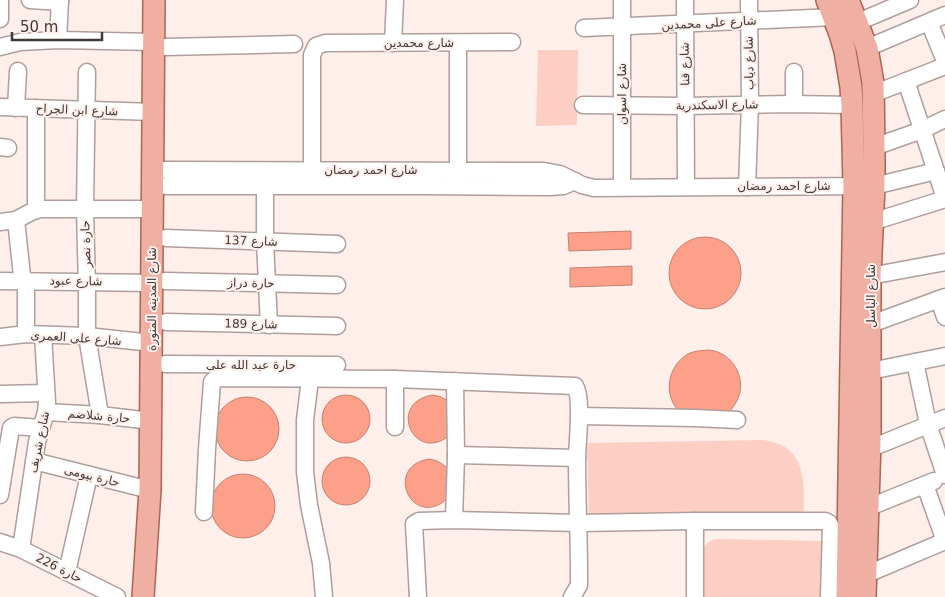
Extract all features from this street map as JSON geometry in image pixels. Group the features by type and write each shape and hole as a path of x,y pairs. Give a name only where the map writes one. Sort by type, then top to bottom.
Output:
{"main road":[{"name":"شارع المدينه المنورة","path":"143,597 150,490 152,343 166,238 166,178 160,44 154,0"},
{"name":"شارع المدينه المنورة","path":"158,597 166,322 159,282 152,209 154,112 166,0"},
{"name":"شارع الباسل","path":"848,0 867,48 873,94 874,146 864,186 863,444 867,508 865,597"},
{"name":"شارع الباسل","path":"830,9 840,34 847,60 864,186 872,222 870,371 848,597"}],"street":[{"path":"0,0 0,19"},
{"path":"30,0 60,1 58,40"},
{"path":"393,43 395,0"},
{"name":"شارع اسوان","path":"622,0 622,187"},
{"name":"شارع قنا","path":"685,0 686,187"},
{"name":"شارع دياب","path":"748,187 750,104 749,0"},
{"path":"858,22 910,0"},
{"name":"شارع على محمدين","path":"584,28 749,21 830,9"},
{"path":"867,48 945,15"},
{"path":"929,22 945,61"},
{"path":"0,48 20,42 58,40 160,44 294,44"},
{"name":"شارع محمدين","path":"312,171 312,55 316,46 326,44 512,42"},
{"path":"458,43 458,187"},
{"path":"873,94 945,66"},
{"path":"8,107 18,71"},
{"name":"حارة نصر","path":"87,72 84,209 87,336 100,415"},
{"path":"794,72 794,104"},
{"path":"872,222 945,198 940,173 922,130 906,81"},
{"name":"شارع الاسكندرية","path":"583,105 852,105"},
{"name":"شارع ابن الجراح","path":"8,107 154,112"},
{"path":"36,108 36,210"},
{"path":"874,146 922,130 945,119"},
{"name":"شارع احمد رمضان","path":"166,178 312,171 544,171 560,174 590,187 748,187 864,186 940,173"},
{"name":"شارع احمد رمضان","path":"166,178 265,186 550,187 563,186 574,181"},
{"path":"265,186 266,284 269,325"},
{"path":"26,334 25,281 22,276 8,221 36,210 152,209"},
{"name":"شارع 137","path":"166,238 337,244"},
{"path":"870,276 945,262"},
{"name":"شارع عبود","path":"0,281 159,282"},
{"name":"حارة دراز","path":"159,282 337,285"},
{"path":"871,324 942,298 945,318"},
{"name":"شارع 189","path":"166,322 337,326"},
{"name":"شارع على العمرى","path":"0,337 26,334 87,336 152,343"},
{"name":"شارع شريف","path":"21,549 46,393 43,335"},
{"path":"870,371 945,356"},
{"path":"867,508 945,476 928,424 915,362"},
{"name":"حارة عبد الله على","path":"165,364 337,365"},
{"path":"204,512 212,382 218,378 395,379 575,386 578,391 579,416 577,458 579,593"},
{"path":"310,379 305,420 305,472 309,505 321,563 324,597"},
{"path":"395,379 395,427"},
{"path":"454,520 456,455 455,381"},
{"path":"0,394 46,393"},
{"name":"حارة شلاضم","path":"0,495 12,428 14,426 43,420 100,415 151,421"},
{"path":"579,416 737,420"},
{"path":"863,444 945,418"},
{"path":"456,455 577,458"},
{"name":"حارة بيومى","path":"34,461 150,490"},
{"path":"67,572 89,475"},
{"path":"866,575 945,541 925,485"},
{"path":"418,597 414,524 419,521 454,520 579,523 825,521 831,527 830,597"},
{"path":"695,521 696,597"},
{"name":"حارة 226","path":"0,543 21,549 117,597"},
{"path":"903,559 945,552"}],"shaded area":[{"path":"538,50 578,50 577,125 536,126"},
{"path":"631,231 631,249 569,251 568,233"},
{"path":"705,237 725,243 735,253 741,273 735,293 725,303 705,309 685,303 675,293 669,273 675,253 685,243"},
{"path":"632,266 632,285 570,287 570,268"},
{"path":"707,350 718,352 725,356 736,368 740,382 739,397 731,410 721,418 686,417 677,409 670,396 669,388 672,374 679,361 687,354"},
{"path":"341,395 351,395 363,402 370,414 370,424 363,436 351,443 341,443 333,439 326,432 322,424 322,414 326,406 333,399"},
{"path":"433,395 448,401 450,435 437,442 426,442 416,437 410,429 408,419 411,408 419,400"},
{"path":"241,397 253,397 270,406 277,417 279,429 277,441 270,452 253,461 241,461 229,456 220,447 215,435 215,423 220,411 229,402"},
{"path":"764,440 779,444 789,450 796,458 803,478 803,522 589,521 587,443"},
{"path":"341,457 351,457 363,464 370,476 370,486 363,498 351,505 341,505 333,501 326,494 322,486 322,476 326,468 333,461"},
{"path":"430,459 441,463 449,470 447,499 434,506 423,507 413,502 407,493 405,482 408,472 416,464"},
{"path":"237,474 249,474 266,483 273,494 275,506 273,518 266,529 249,538 237,538 225,533 216,524 211,512 211,500 216,488 225,479"},
{"path":"717,539 822,541 820,597 702,597 702,553 708,543"}]}
